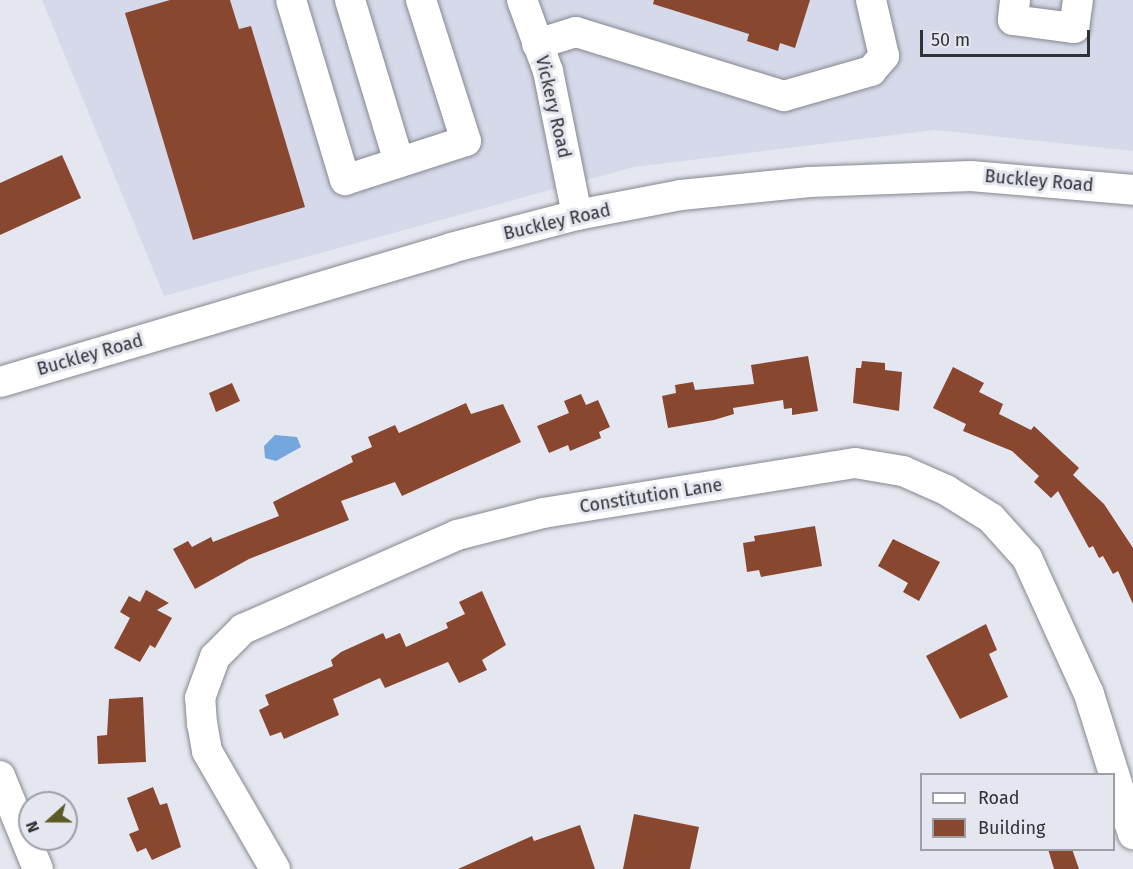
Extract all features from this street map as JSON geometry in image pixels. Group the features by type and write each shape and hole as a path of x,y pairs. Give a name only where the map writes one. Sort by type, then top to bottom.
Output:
{"street":[{"path":"291,0 345,180 466,141 421,0"},
{"path":"350,0 399,162"},
{"name":"Vickery Road","path":"522,0 548,71 577,215"},
{"path":"537,44 576,32 784,96 833,86 878,64 884,56 871,0"},
{"path":"1015,0 1013,20 1074,28 1078,0"},
{"name":"Buckley Road","path":"0,382 577,215 681,195 809,182 971,176 1133,190"},
{"name":"Constitution Lane","path":"275,869 207,751 202,724 200,698 215,657 243,629 457,535 543,513 855,463 903,471 946,490 991,518 1027,558 1089,694 1114,773"},
{"path":"0,776 38,869"},
{"name":"Constitution Lane","path":"1115,777 1133,834"}],"shaded area":[{"path":"42,0 1133,0 1133,151 935,130 634,167 164,296"}],"water":[{"path":"275,435 297,437 301,447 276,461 265,458 264,446"}],"building":[{"path":"170,0 230,0 239,29 251,26 305,207 193,240 125,13"},
{"path":"654,0 810,0 795,48 780,43 778,51 747,41 749,34 653,4"},
{"path":"62,155 81,198 0,235 0,183"},
{"path":"808,356 818,411 792,415 792,408 784,409 783,400 733,408 734,414 668,428 662,396 676,393 675,385 693,382 695,390 754,384 751,365"},
{"path":"862,361 885,363 885,370 902,372 899,411 853,403 856,368 861,368"},
{"path":"953,367 984,383 979,392 1003,404 999,414 1031,430 1034,426 1079,468 1073,475 1104,504 1133,548 1133,604 1118,571 1113,574 1103,556 1099,558 1093,546 1089,548 1058,491 1051,498 1034,482 1039,476 1012,451 963,431 966,424 933,408"},
{"path":"232,383 240,401 216,412 209,393"},
{"path":"581,394 586,405 598,400 610,427 599,432 601,438 570,451 568,445 549,453 537,426 569,413 564,401"},
{"path":"466,403 471,414 503,404 521,442 402,496 395,482 341,501 349,520 249,559 195,589 173,549 188,541 192,547 211,537 213,542 279,516 273,502 353,462 351,456 372,447 368,437 395,425 399,433"},
{"path":"815,526 822,566 761,577 759,570 747,572 743,543 755,541 754,536"},
{"path":"893,539 940,562 919,601 903,592 908,583 878,566"},
{"path":"146,590 169,603 157,610 172,618 155,648 150,645 140,662 114,648 130,618 120,612 129,596 140,602"},
{"path":"482,591 506,645 482,660 487,670 459,683 448,662 385,688 380,678 333,699 339,715 284,739 281,732 270,736 259,710 269,705 265,695 333,666 331,660 341,652 383,633 386,639 400,633 406,647 448,628 446,623 465,614 459,602"},
{"path":"986,624 997,650 989,654 1008,697 960,719 926,656"},
{"path":"143,697 146,762 98,764 97,736 107,735 109,699"},
{"path":"153,787 160,805 167,803 181,847 152,860 146,848 137,852 129,834 139,830 127,798"},
{"path":"634,814 699,827 690,869 623,869"},
{"path":"580,825 595,869 458,869 532,836 534,841"},
{"path":"1049,851 1073,851 1079,869 1054,869"}]}
